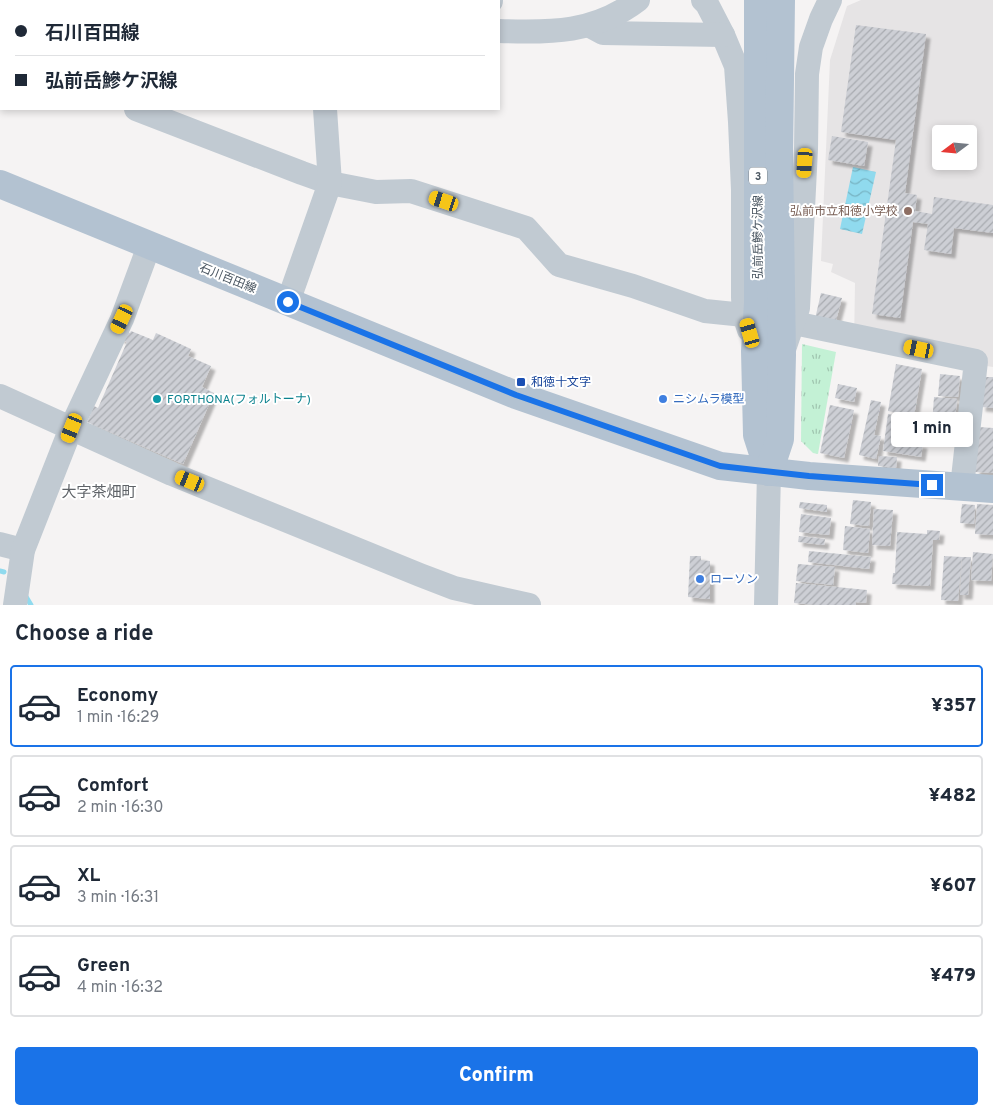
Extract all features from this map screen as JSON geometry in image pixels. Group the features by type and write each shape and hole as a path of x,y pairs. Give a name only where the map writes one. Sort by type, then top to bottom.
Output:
{"main road":[{"name":"弘前岳鰺ケ沢線","path":"758,0 758,303 755,351 757,435 769,472"},
{"name":"弘前岳鰺ケ沢線","path":"769,472 780,439 782,355 779,159 782,0"},
{"name":"石川百田線","path":"0,184 148,246 525,398 720,466 769,472"},
{"path":"769,472 993,489"}],"street":[{"path":"500,31 552,32 590,26 607,20 638,0"},
{"path":"703,0 723,35 736,66 740,122 744,315 755,351"},
{"path":"782,355 794,323 800,288 807,74 811,47 830,0"},
{"path":"590,26 603,33 723,35"},
{"path":"139,110 302,174 376,192 411,191 526,228 559,265 633,286 705,311 744,315"},
{"path":"288,302 330,182 325,110"},
{"path":"15,605 23,550 72,428 122,319 148,246"},
{"path":"794,323 976,360 962,487"},
{"path":"0,396 172,474 454,588 529,605"},
{"path":"766,605 769,472"},
{"path":"0,544 23,550"}],"shaded area":[{"name":"弘前市立和徳小学校","path":"861,0 993,0 993,367 854,345 855,283 831,272 833,264 821,261 830,60 847,6"}],"green space":[{"path":"802,344 836,352 818,454 813,453 801,441"}],"water":[{"path":"853,167 876,172 862,234 840,229"}],"building":[{"path":"856,25 926,34 905,193 917,195 915,211 932,214 934,197 993,205 993,233 954,228 951,254 924,250 928,224 913,222 900,318 872,314 896,140 841,132"},
{"path":"832,136 868,142 864,166 828,160"},
{"path":"821,293 842,298 835,324 815,319"},
{"name":"FORTHONA(フォルトーナ)","path":"123,329 153,340 156,333 191,349 188,356 211,366 202,387 214,393 183,464 87,422 94,406 98,408 127,342 119,338"},
{"path":"896,364 922,369 914,416 888,411"},
{"path":"940,374 960,376 958,397 938,396"},
{"path":"984,377 993,377 993,408 981,407"},
{"path":"838,384 857,388 854,402 835,398"},
{"path":"934,397 957,399 953,441 931,439"},
{"path":"871,400 881,402 874,435 881,436 876,459 859,455"},
{"path":"830,405 854,410 844,458 820,453"},
{"path":"888,414 914,418 910,442 923,444 921,457 883,451"},
{"path":"979,427 993,428 993,473 975,472"},
{"path":"879,456 897,457 896,468 878,466"},
{"path":"853,500 871,502 869,526 850,524"},
{"path":"800,502 827,505 827,512 799,508"},
{"path":"962,504 975,505 974,524 960,523"},
{"path":"977,504 993,505 993,535 975,534"},
{"path":"874,509 893,510 890,546 872,545"},
{"path":"801,514 831,518 829,535 799,532"},
{"path":"845,526 870,529 868,553 843,550"},
{"path":"927,530 940,531 939,540 933,540 930,586 892,584 893,573 895,573 897,532 927,534"},
{"path":"799,536 825,539 824,545 798,542"},
{"path":"809,551 871,557 869,569 808,562"},
{"path":"973,552 993,554 991,581 971,580"},
{"name":"ローソン","path":"690,556 701,556 701,560 710,561 710,599 688,597"},
{"path":"944,556 962,557 958,601 941,600"},
{"path":"962,557 971,557 968,595 960,595"},
{"path":"798,564 835,567 833,585 796,581"},
{"path":"796,583 867,590 866,603 856,602 856,605 815,605 794,603"}],"waterway":[{"path":"0,571 4,572"},
{"path":"25,595 31,605"}],"place":[{"name":"弘前市立和徳小学校","path":"908,211"},
{"name":"和徳十文字","path":"521,382"},
{"name":"FORTHONA(フォルトーナ)","path":"157,399"},
{"name":"ニシムラ模型","path":"663,399"},
{"name":"ローソン","path":"700,579"}],"district":[{"name":"大字茶畑町","path":"99,492"}],"route":[{"path":"288,302 516,395 720,466 809,476 932,485"}]}
